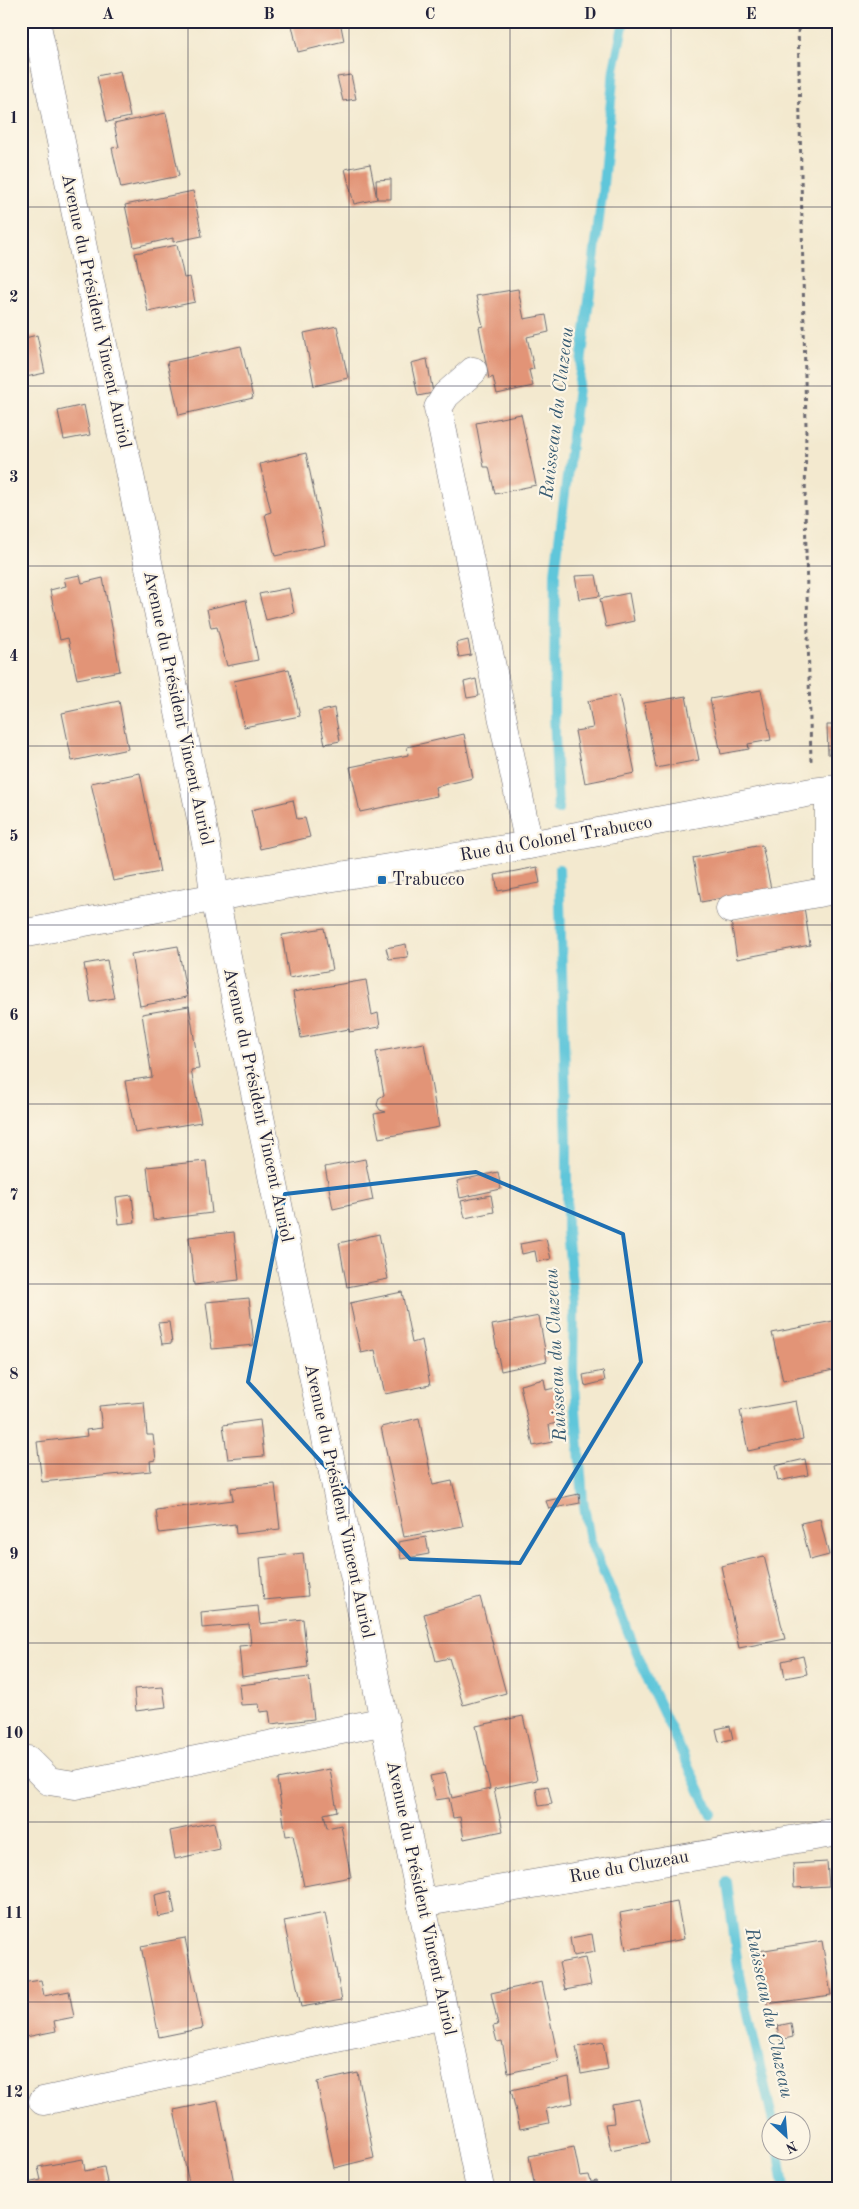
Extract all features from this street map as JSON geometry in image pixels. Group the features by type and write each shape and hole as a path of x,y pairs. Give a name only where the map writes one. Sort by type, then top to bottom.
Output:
{"main road":[{"name":"Avenue du Président Vincent Auriol","path":"36,21 480,2188"},
{"path":"473,371 446,395 438,408 529,845"},
{"name":"Rue du Colonel Trabucco","path":"21,934 242,892 529,845 826,790"},
{"path":"730,910 828,891 826,790"},
{"path":"28,1760 49,1781 75,1785 385,1721"},
{"name":"Rue du Cluzeau","path":"421,1903 838,1832"},
{"path":"43,2101 444,2015"}],"path":[{"path":"798,21 806,428 805,508 826,790"}],"highlighted area":[{"path":"476,1172 623,1234 641,1362 520,1563 410,1559 248,1382 285,1194"}],"building":[{"path":"291,21 340,21 344,41 298,52"},
{"path":"120,71 130,117 107,122 97,76"},
{"path":"351,75 356,99 343,101 337,77"},
{"path":"166,113 179,176 121,188 112,148 119,147 114,124"},
{"path":"370,164 377,199 354,204 345,169"},
{"path":"391,179 391,199 377,199 376,180"},
{"path":"193,191 202,236 173,242 173,238 134,247 125,205"},
{"path":"21,237 27,258 21,259"},
{"path":"177,245 184,278 190,277 195,302 148,312 135,253"},
{"path":"518,289 524,319 546,315 549,332 527,337 534,369 529,370 533,386 497,394 493,377 489,379 479,327 483,326 476,296"},
{"path":"337,326 348,378 314,386 304,333"},
{"path":"37,335 45,373 21,378 21,339"},
{"path":"241,346 253,398 179,415 167,362"},
{"path":"427,359 433,393 418,396 411,363"},
{"path":"84,405 90,435 64,440 58,411"},
{"path":"521,414 536,485 495,494 489,467 484,467 476,423"},
{"path":"306,453 325,545 275,556 265,514 271,512 260,464"},
{"path":"80,575 82,583 103,578 120,671 77,679 68,638 60,640 50,590 66,586 64,578"},
{"path":"596,575 600,596 579,599 575,576"},
{"path":"289,588 294,613 266,620 259,594"},
{"path":"629,593 634,621 606,627 600,599"},
{"path":"246,600 258,660 227,666 217,627 211,628 207,609"},
{"path":"468,640 471,655 459,657 456,643"},
{"path":"289,669 300,716 244,727 234,681"},
{"path":"476,679 479,696 467,698 464,682"},
{"path":"761,690 771,740 748,744 749,749 721,754 710,699"},
{"path":"619,695 635,773 585,783 575,731 593,728 588,701"},
{"path":"686,696 699,760 656,768 644,703"},
{"path":"119,701 128,749 72,761 62,713"},
{"path":"334,708 340,741 325,744 318,712"},
{"path":"827,725 838,725 838,754 828,754"},
{"path":"464,734 473,778 435,787 437,796 360,812 350,767 408,755 407,747"},
{"path":"140,773 160,872 113,881 91,783"},
{"path":"293,800 297,819 305,818 310,837 260,849 251,810"},
{"path":"762,845 771,889 701,902 693,858"},
{"path":"537,867 540,883 498,891 495,875"},
{"path":"804,907 810,945 737,959 731,921"},
{"path":"324,928 332,970 289,978 282,935"},
{"path":"406,944 408,957 389,959 386,948"},
{"path":"178,946 187,997 140,1006 131,954"},
{"path":"107,960 114,998 91,1002 84,964"},
{"path":"366,980 372,1015 378,1013 380,1027 349,1032 349,1029 301,1038 293,992"},
{"path":"834,984 838,984 838,1052 835,1052"},
{"path":"189,1006 199,1069 191,1070 201,1122 135,1133 125,1081 152,1077 142,1014"},
{"path":"424,1043 439,1127 379,1138 374,1114 386,1112 380,1110 377,1105 379,1098 384,1095 376,1052"},
{"path":"365,1159 373,1200 333,1209 325,1167"},
{"path":"206,1161 212,1213 153,1220 147,1167"},
{"path":"498,1172 501,1189 460,1198 457,1181"},
{"path":"132,1195 135,1222 119,1224 116,1197"},
{"path":"491,1195 494,1212 465,1218 461,1201"},
{"path":"234,1232 239,1280 194,1285 189,1237"},
{"path":"379,1234 388,1279 347,1287 339,1243"},
{"path":"546,1239 551,1259 537,1262 535,1251 522,1254 520,1244"},
{"path":"402,1292 412,1343 422,1340 430,1385 385,1394 375,1350 361,1353 350,1303"},
{"path":"249,1298 254,1345 212,1349 206,1302"},
{"path":"539,1316 547,1361 501,1371 492,1325"},
{"path":"838,1320 838,1369 783,1381 772,1333"},
{"path":"169,1322 172,1343 162,1344 158,1323"},
{"path":"603,1371 605,1381 585,1386 583,1375"},
{"path":"544,1379 546,1390 559,1387 564,1421 549,1425 552,1442 533,1446 520,1385"},
{"path":"796,1401 803,1439 748,1451 740,1411"},
{"path":"144,1402 147,1435 153,1435 156,1460 150,1461 151,1471 42,1482 37,1442 87,1436 86,1430 102,1428 99,1406"},
{"path":"419,1418 433,1485 452,1481 463,1526 404,1537 381,1427"},
{"path":"260,1420 264,1456 228,1459 223,1425"},
{"path":"805,1459 808,1475 778,1481 775,1466"},
{"path":"275,1484 280,1529 236,1534 235,1524 159,1533 156,1510 233,1500 231,1488"},
{"path":"579,1494 580,1503 549,1509 546,1501"},
{"path":"820,1519 829,1555 810,1560 801,1523"},
{"path":"426,1537 429,1554 401,1559 398,1542"},
{"path":"303,1553 308,1596 264,1600 260,1558"},
{"path":"764,1556 785,1639 739,1648 721,1566"},
{"path":"480,1597 506,1693 463,1705 449,1658 436,1661 424,1614"},
{"path":"258,1606 260,1624 303,1619 308,1667 242,1677 239,1646 251,1645 249,1624 202,1628 201,1612"},
{"path":"803,1656 807,1674 785,1678 782,1661"},
{"path":"309,1677 314,1719 271,1724 269,1711 260,1712 259,1704 241,1705 239,1685"},
{"path":"163,1687 166,1707 136,1711 134,1689"},
{"path":"523,1716 537,1780 494,1789 503,1831 464,1839 460,1817 453,1818 449,1798 436,1800 430,1776 446,1773 452,1798 490,1789 476,1726"},
{"path":"730,1726 733,1739 719,1742 716,1729"},
{"path":"330,1769 337,1811 324,1814 327,1828 341,1825 351,1877 304,1886 293,1835 286,1836 277,1779"},
{"path":"548,1786 552,1804 539,1806 536,1788"},
{"path":"214,1822 220,1849 175,1859 170,1831"},
{"path":"827,1862 829,1886 794,1888 793,1864"},
{"path":"171,1891 175,1914 158,1917 155,1895"},
{"path":"677,1902 684,1939 626,1950 620,1913"},
{"path":"325,1913 342,2000 301,2007 284,1921"},
{"path":"592,1934 595,1952 573,1956 570,1938"},
{"path":"185,1938 203,2028 159,2037 141,1946"},
{"path":"822,1941 831,1995 767,2004 758,1951"},
{"path":"585,1958 591,1985 565,1990 559,1963"},
{"path":"41,1980 44,1996 69,1991 74,2017 54,2021 56,2031 21,2038 21,1983"},
{"path":"542,1982 559,2062 508,2073 502,2041 497,2042 493,2026 498,2025 491,1993"},
{"path":"791,2023 793,2037 780,2040 777,2026"},
{"path":"603,2042 608,2069 581,2074 576,2047"},
{"path":"358,2073 374,2158 334,2168 317,2082"},
{"path":"569,2077 573,2103 546,2109 549,2123 520,2129 511,2090"},
{"path":"639,2099 650,2142 611,2150 605,2124 614,2123 612,2104"},
{"path":"218,2101 235,2188 190,2188 174,2110"},
{"path":"574,2147 580,2176 589,2175 591,2182 597,2181 599,2188 535,2188 529,2156"},
{"path":"83,2159 85,2171 104,2167 108,2188 23,2188 23,2184 41,2180 38,2167"}],"waterway":[{"name":"Ruisseau du Cluzeau","path":"558,810 554,711 555,573 602,195 614,69 624,21"},
{"name":"Ruisseau du Cluzeau","path":"559,869 567,1142 567,1230 574,1304 573,1372 583,1500 590,1540 651,1687 711,1814"},
{"name":"Ruisseau du Cluzeau","path":"727,1882 739,1975 771,2112"},
{"name":"Ruisseau du Cluzeau","path":"780,2162 784,2188"}],"place":[{"name":"Trabucco","path":"382,880"}]}
